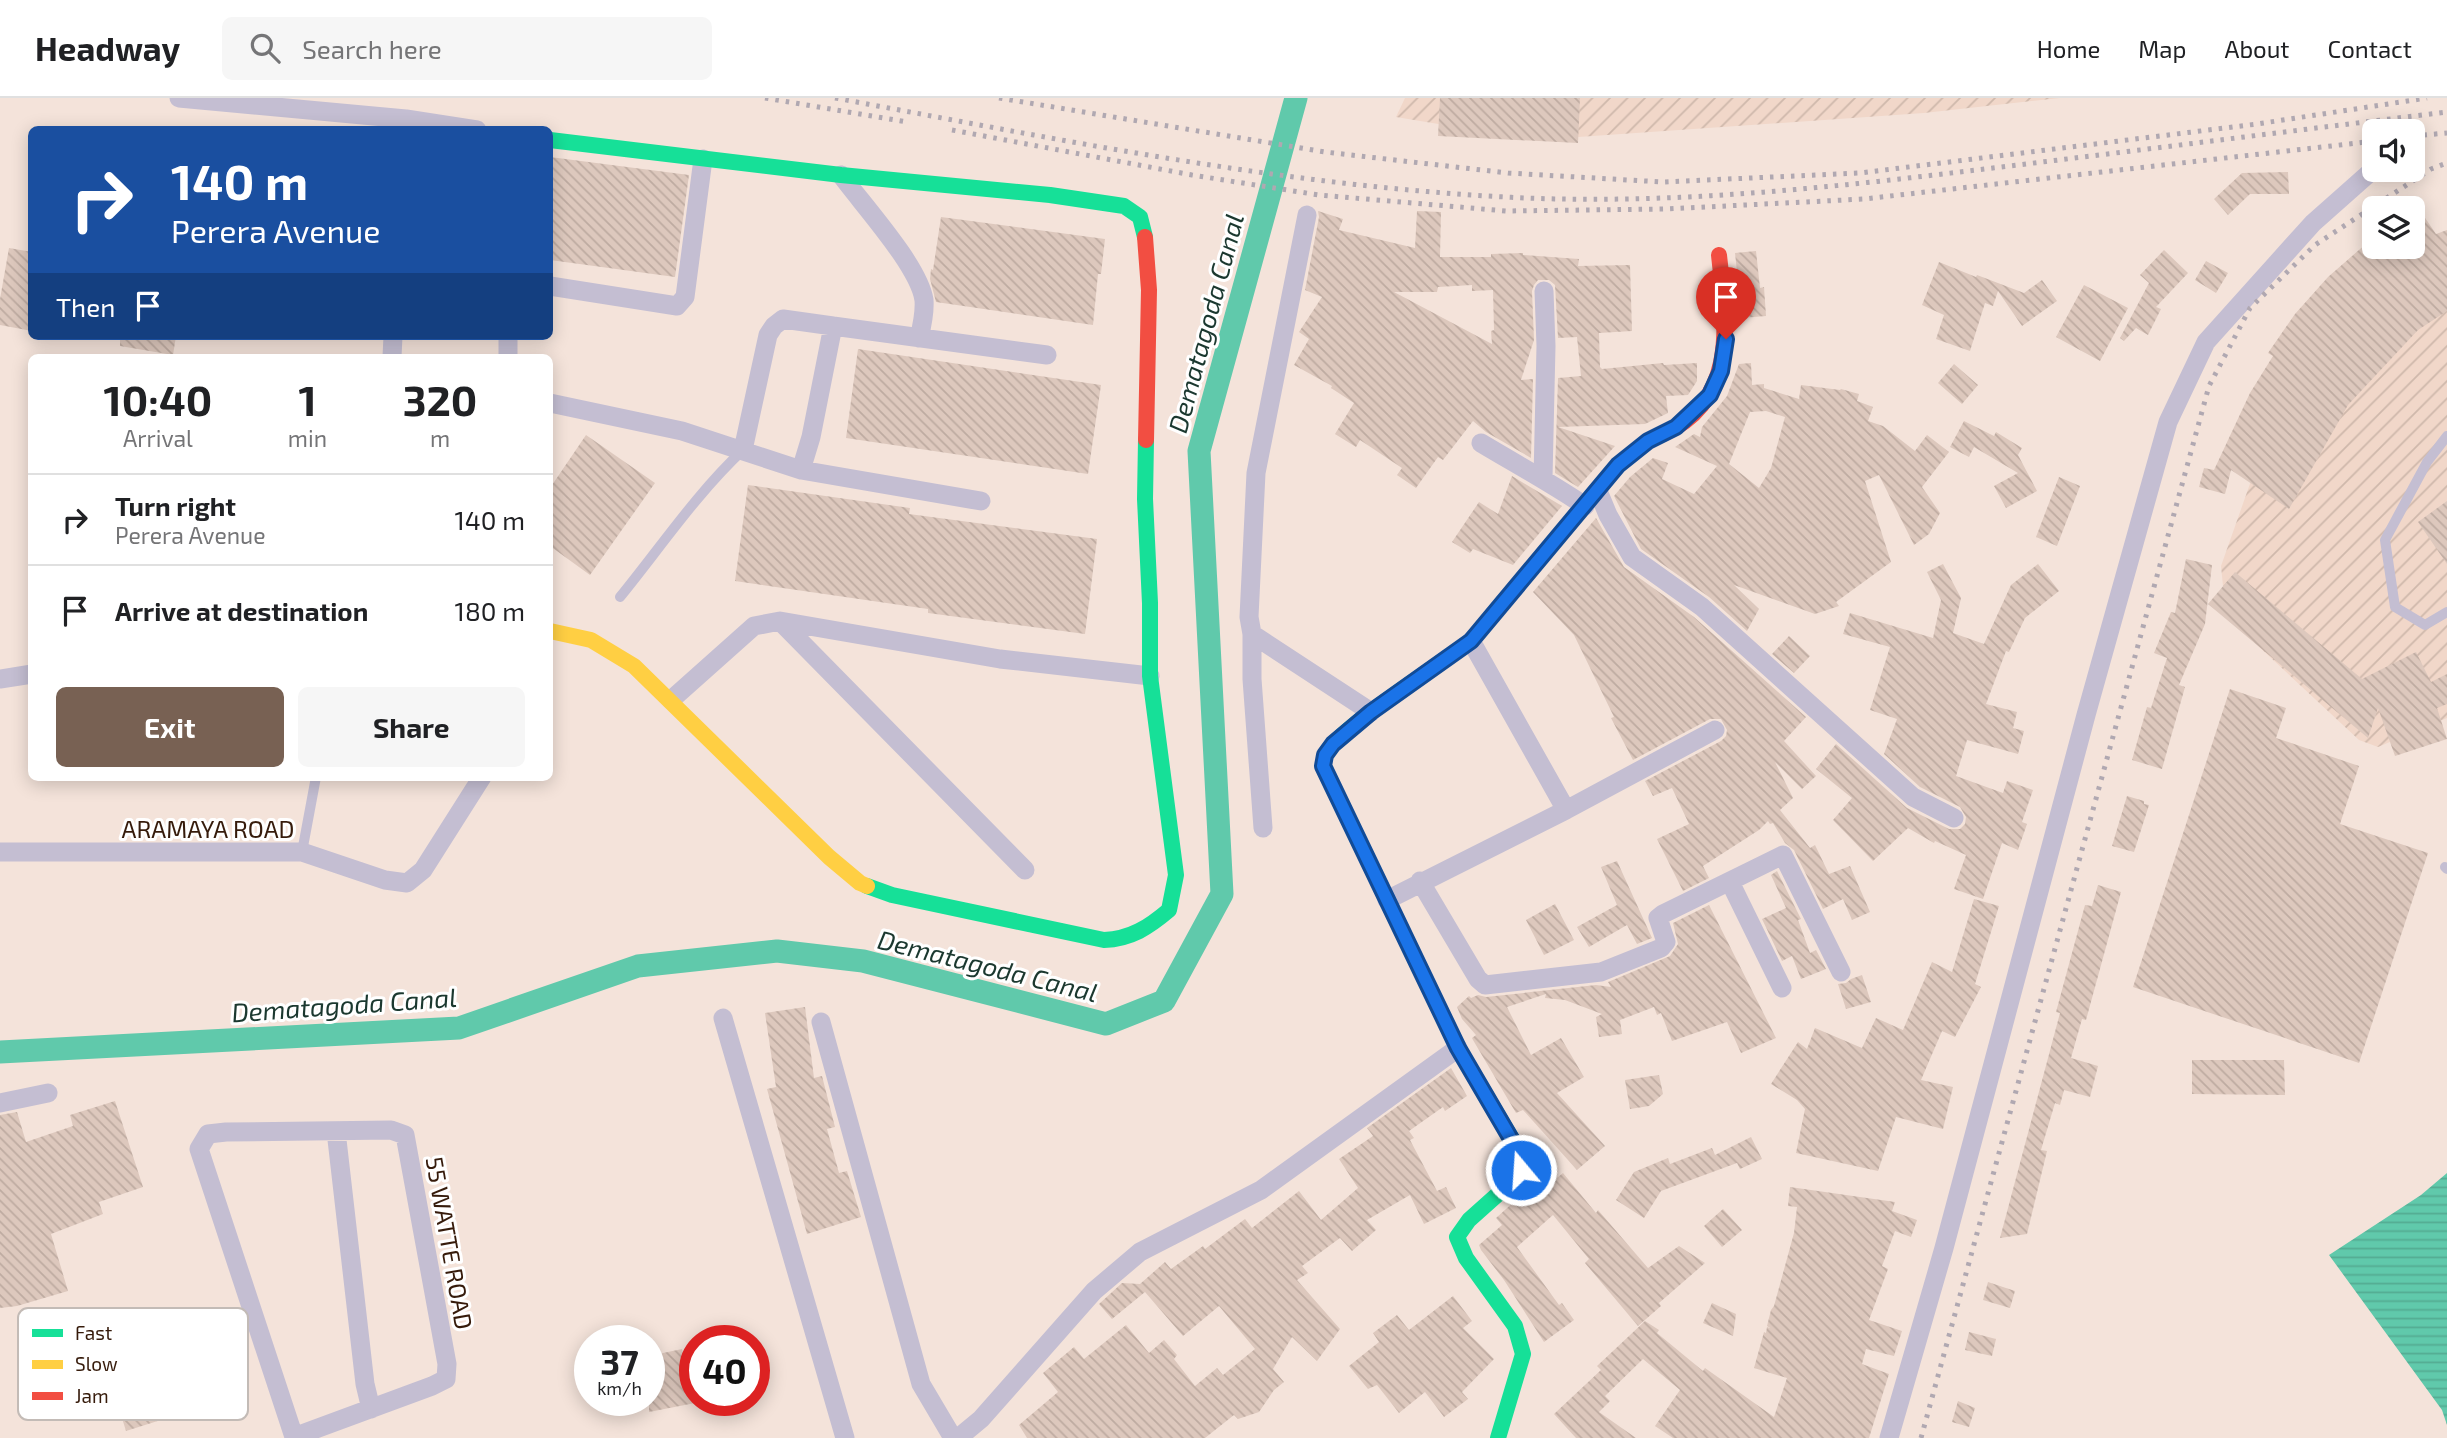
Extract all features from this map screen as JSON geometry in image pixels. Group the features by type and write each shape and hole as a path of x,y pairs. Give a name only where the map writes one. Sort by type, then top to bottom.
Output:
{"street":[{"path":"179,98 405,125"},
{"path":"553,140 841,175 1050,195 1124,206 1140,217 1145,231 1149,290 1145,499 1150,676 1176,875 1170,910 1145,930 1123,940 1104,940 892,895 860,883 829,858 671,700 634,667 591,640 553,632"},
{"path":"553,286 677,306 682,303 685,297 703,159"},
{"path":"841,175 905,257 924,299 919,338"},
{"path":"1889,1438 1948,1235 2083,728 2168,422 2206,342 2314,223 2362,180"},
{"path":"1263,828 1249,617 1256,473 1307,215"},
{"path":"1498,1438 1523,1354 1515,1326 1465,1258 1457,1237 1469,1220 1516,1178 1521,1170 1521,1156 1458,1048 1323,766 1325,755 1333,744 1371,712 1471,641 1618,465 1648,441 1676,427 1710,395 1721,371 1726,339 1719,255"},
{"path":"1543,478 1546,346 1544,291"},
{"path":"743,450 768,335 783,319 1047,355"},
{"path":"801,470 811,437 833,326"},
{"path":"553,404 682,431 801,470 981,501"},
{"path":"1481,443 1526,471 1592,498 1608,515 1632,557 1703,607 1913,797 1954,818"},
{"path":"671,700 754,626 780,621 1000,659 1150,676"},
{"path":"780,621 1025,870"},
{"path":"1252,634 1371,712"},
{"path":"1471,641 1566,810"},
{"path":"0,679 28,675"},
{"path":"1387,900 1420,881 1566,810 1715,730"},
{"name":"ARAMAYA ROAD","path":"0,852 302,852 385,880 407,883 422,870 479,781"},
{"path":"1420,881 1478,979 1485,985 1601,972 1661,948 1666,942 1658,918 1663,914 1783,855 1841,972"},
{"path":"1730,882 1782,988"},
{"path":"723,1018 845,1438"},
{"path":"821,1022 921,1384 955,1438 981,1419 1094,1291 1140,1252 1261,1190 1458,1048"},
{"path":"0,1103 48,1093"},
{"name":"55 WATTE ROAD","path":"391,1130 405,1135 447,1364 446,1379 371,1409 294,1438 199,1149 208,1135 226,1132 391,1130"},
{"path":"336,1131 363,1370 371,1409"}],"lane":[{"path":"2447,436 2427,461 2385,540 2395,607 2425,625 2447,612"},
{"path":"620,597 703,494 743,450"},
{"path":"302,852 315,781"}],"shaded area":[{"path":"1405,98 2060,98 1924,113 1535,140 1396,117"},
{"path":"2447,243 2447,718 2378,747 2359,740 2226,616 2221,566 2258,461"},
{"path":"2447,1173 2447,1425 2442,1410 2329,1255 2421,1195"}],"building":[{"path":"1440,98 1580,98 1578,143 1438,136"},
{"path":"553,157 689,175 675,277 553,260"},
{"path":"2288,172 2289,194 2250,194 2228,215 2214,199 2242,173"},
{"path":"1318,211 1343,219 1339,230 1415,248 1417,211 1441,212 1440,257 1491,257 1491,254 1523,253 1579,259 1578,266 1630,265 1632,331 1599,333 1600,367 1697,363 1697,381 1688,395 1666,396 1668,413 1645,424 1558,427 1615,446 1578,487 1555,473 1558,378 1581,376 1577,337 1558,338 1555,285 1549,280 1538,280 1532,291 1534,340 1521,380 1533,379 1531,458 1486,432 1473,421 1443,460 1438,457 1416,488 1397,475 1402,468 1360,440 1356,447 1335,434 1354,403 1331,388 1332,386 1294,365 1309,339 1299,332 1322,297 1305,290","holes":["1472,285 1472,291 1493,290 1492,344 1394,292 1437,292 1438,287"]},
{"path":"941,217 1105,239 1093,325 936,302 930,279"},
{"path":"2425,218 2436,234 2447,230 2447,311 2418,330 2348,405 2289,509 2231,470 2225,494 2199,487 2204,468 2214,470 2250,393 2273,356 2268,353 2295,314 2328,277 2362,247 2362,259 2425,259"},
{"path":"9,248 28,251 28,330 0,325 0,299"},
{"path":"2164,250 2188,273 2156,307 2161,309 2148,335 2136,328 2124,341 2120,338 2149,283 2140,275"},
{"path":"1756,251 1760,288 1764,287 1766,316 1742,318 1735,253"},
{"path":"2206,261 2228,273 2216,293 2195,280"},
{"path":"1939,262 2024,293 2042,280 2057,301 2022,326 1998,291 1993,306 1985,303 1970,351 1936,339 1944,315 1922,305"},
{"path":"2084,285 2128,308 2100,361 2056,337"},
{"path":"120,340 175,340 173,354 120,346"},
{"path":"858,349 1101,385 1088,474 846,438"},
{"path":"1751,363 1752,385 1764,384 1764,388 1799,399 1801,385 1841,389 1859,394 1857,401 1873,407 1868,421 1883,426 1915,451 1927,435 1949,452 1922,487 1940,513 1929,534 1914,545 1879,475 1865,481 1891,562 1836,602 1839,606 1815,614 1734,585 1759,609 1747,631 1709,597 1641,549 1614,496 1630,477 1653,458 1668,463 1662,479 1694,494 1717,466 1675,447 1694,434 1700,437 1702,427 1727,396 1739,364","holes":["1766,411 1785,417 1771,468 1759,488 1729,464 1750,412"]},
{"path":"1954,364 1978,385 1962,404 1938,383"},
{"path":"1964,421 1994,436 1996,432 2022,448 2018,455 2037,491 2006,508 1994,486 2018,473 1974,447 1969,457 1950,447"},
{"path":"586,435 655,483 590,575 553,548 553,484"},
{"path":"1512,476 1562,506 1513,565 1473,549 1470,553 1452,542 1479,502 1498,514"},
{"path":"2059,477 2080,486 2057,546 2036,537"},
{"path":"748,485 910,508 909,514 1097,539 1085,634 928,613 928,609 735,581"},
{"path":"2447,501 2447,564 2418,522"},
{"path":"1596,518 1624,567 1694,617 1806,717 1784,741 1816,776 1802,789 1775,762 1793,798 1780,810 1810,848 1815,845 1829,874 1850,866 1870,912 1852,920 1843,899 1823,909 1794,850 1785,843 1773,823 1768,821 1759,830 1703,866 1709,878 1683,891 1657,839 1689,824 1672,788 1653,796 1645,781 1721,741 1727,730 1721,719 1710,719 1633,760 1574,635 1533,592"},
{"path":"2186,559 2212,565 2205,624 2179,685 2185,687 2162,769 2132,760 2147,707 2151,708 2167,658 2154,653 2171,612 2175,613"},
{"path":"1943,564 1961,598 1953,633 1984,644 2011,585 2038,564 2059,591 2025,618 2009,652 2006,651 1986,704 2017,712 2013,728 2024,731 2018,754 1967,740 1956,776 2003,793 2007,781 2033,790 2022,822 2027,824 2018,850 2002,843 1983,899 1954,889 1966,855 1935,841 1934,843 1908,828 1873,861 1833,820 1852,798 1816,769 1836,744 1907,808 1949,829 1960,829 1965,824 1966,817 1960,807 1920,787 1884,754 1897,719 1870,710 1890,647 1843,634 1850,613 1933,638 1941,600 1927,572"},
{"path":"2235,572 2362,679 2416,652 2431,682 2447,674 2447,704 2437,708 2447,739 2395,756 2378,708 2368,738 2208,604"},
{"path":"1789,636 1810,656 1794,673 1772,654"},
{"path":"2230,689 2286,708 2276,738 2359,766 2340,824 2428,853 2359,1063 2133,987"},
{"path":"2127,796 2149,805 2134,852 2112,846"},
{"path":"1617,861 1652,938 1637,944 1627,925 1589,947 1577,927 1617,905 1601,867"},
{"path":"1777,871 1801,919 1798,920 1810,953 1816,950 1826,969 1801,979 1792,956 1782,961 1762,919 1786,908 1771,875"},
{"path":"2098,885 2121,892 2086,1020 2082,1019 2071,1058 2098,1066 2090,1097 2064,1090 2060,1105 2055,1103 2041,1150 2047,1151 2027,1234 2000,1238 2060,1013 2056,1012 2085,905 2092,906"},
{"path":"1974,899 1999,906 1975,984 1981,987 1955,1037 1942,1031 1921,1080 1953,1087 1943,1129 1896,1117 1878,1171 1796,1153 1805,1109 1797,1100 1771,1084 1798,1042 1807,1049 1815,1028 1862,1048 1876,1018 1903,1030 1932,962 1952,972"},
{"path":"1555,904 1574,940 1544,955 1526,920"},
{"path":"1709,905 1776,1038 1741,1053 1727,1022 1672,1041 1661,1013 1657,1015 1654,1007 1620,1020 1622,1034 1599,1037 1596,1017 1602,1014 1565,1000 1545,998 1546,994 1507,1007 1531,1055 1561,1038 1584,1077 1557,1093 1605,1146 1577,1170 1523,1110 1516,1113 1473,1040 1476,1035 1462,1019 1457,1007 1469,996 1486,997 1596,985 1611,987 1608,982 1670,956 1678,944 1673,923"},
{"path":"1862,975 1871,1002 1846,1009 1838,984"},
{"path":"805,1007 814,1078 822,1076 835,1127 827,1129 839,1173 847,1171 861,1217 807,1234 767,1089 776,1087 765,1013"},
{"path":"2192,1060 2284,1060 2285,1095 2192,1094"},
{"path":"1451,1068 1467,1096 1445,1111 1443,1107 1409,1131 1414,1138 1410,1140 1437,1191 1446,1187 1456,1208 1424,1224 1410,1195 1367,1220 1376,1230 1352,1251 1340,1238 1302,1266 1308,1273 1297,1280 1340,1329 1317,1361 1292,1337 1273,1369 1284,1382 1274,1390 1259,1412 1238,1419 1234,1415 1205,1438 1027,1438 1019,1425 1058,1392 1043,1373 1074,1347 1084,1359 1126,1325 1149,1353 1164,1340 1177,1355 1174,1359 1195,1386 1217,1368 1223,1375 1255,1349 1219,1306 1183,1336 1145,1292 1112,1319 1099,1304 1122,1283 1140,1284 1165,1262 1171,1269 1203,1246 1205,1249 1245,1219 1252,1228 1299,1191 1321,1220 1358,1188 1339,1159 1373,1136 1367,1128"},
{"path":"1659,1075 1663,1094 1649,1106 1630,1109 1625,1080"},
{"path":"115,1101 143,1187 99,1202 103,1214 51,1234 68,1291 17,1306 0,1308 0,1115 17,1112 26,1142 73,1126 70,1115"},
{"path":"1751,1137 1762,1159 1740,1169 1737,1163 1661,1191 1644,1218 1616,1200 1634,1172 1668,1158 1670,1164 1712,1148 1715,1155"},
{"path":"1563,1173 1648,1268 1679,1246 1705,1263 1659,1303 1661,1306 1638,1326 1585,1263 1589,1259 1553,1215 1517,1247 1559,1305 1562,1303 1574,1320 1544,1342 1481,1250 1479,1245 1502,1225 1496,1218 1516,1200 1522,1207"},
{"path":"1790,1187 1895,1202 1892,1211 1917,1220 1911,1237 1895,1231 1882,1266 1888,1269 1869,1320 1902,1331 1894,1356 1866,1349 1862,1364 1889,1374 1869,1438 1673,1438 1655,1426 1680,1390 1643,1359 1605,1396 1610,1401 1599,1412 1636,1438 1576,1438 1554,1414 1601,1370 1597,1366 1645,1321 1659,1330 1657,1333 1703,1371 1705,1368 1774,1417 1787,1378 1754,1368 1764,1332 1766,1333 1767,1327 1770,1328 1767,1326 1771,1310 1794,1233 1797,1207 1788,1206"},
{"path":"1723,1209 1742,1230 1722,1247 1704,1226"},
{"path":"1988,1282 2015,1291 2010,1308 1983,1300"},
{"path":"1453,1296 1472,1321 1463,1328 1494,1359 1462,1392 1468,1399 1444,1417 1425,1392 1399,1413 1377,1385 1368,1389 1349,1366 1379,1342 1373,1333 1397,1315 1409,1330"},
{"path":"1712,1303 1736,1314 1733,1336 1703,1323"},
{"path":"1969,1332 1996,1339 1992,1356 1965,1350"},
{"path":"679,1350 679,1406 665,1409 665,1353"},
{"path":"1958,1401 1975,1408 1969,1427 1952,1422"},
{"path":"123,1420 161,1420 126,1431"}],"waterway":[{"name":"Dematagoda Canal","path":"0,1052 459,1028 638,966 777,951 863,961 1106,1024 1164,1001 1222,894 1199,451 1296,98"}],"railway":[{"path":"765,98 907,122"},
{"path":"835,98 1085,144 1252,171 1420,191 1567,199 1692,197 1816,188 2447,112"},
{"path":"999,98 1325,152 1508,173 1663,182 1860,173 2257,124 2427,98"},
{"path":"952,130 1192,175 1319,195 1506,211 1666,209 1864,199 2362,142"},
{"path":"2425,135 2447,133"},
{"path":"1921,1438 2209,386 2250,308 2315,245 2431,169 2447,163"}],"traffic: fast":[{"path":"553,140 841,175 1050,195 1124,206 1140,217 1145,237"},
{"path":"867,886 892,895 1104,940 1139,931 1169,910 1176,875 1150,676 1146,440"},
{"path":"1448,657 1345,733 1325,755 1323,766 1458,1048 1522,1156 1521,1170 1516,1178 1469,1220 1457,1237 1466,1258 1515,1326 1523,1354 1498,1438"}],"traffic: slow":[{"path":"1448,657 1471,641 1618,465 1648,441 1663,434"},
{"path":"553,632 591,640 634,666 829,857 867,886"}],"traffic: jam":[{"path":"1145,237 1149,290 1146,440"},
{"path":"1663,434 1688,419 1705,401 1716,380 1722,357 1724,332 1719,255"}],"route":[{"path":"1521,1170 1521,1156 1458,1048 1323,766 1325,755 1333,744 1371,712 1471,641 1618,465 1648,441 1676,427 1710,395 1721,371 1726,339"}]}
